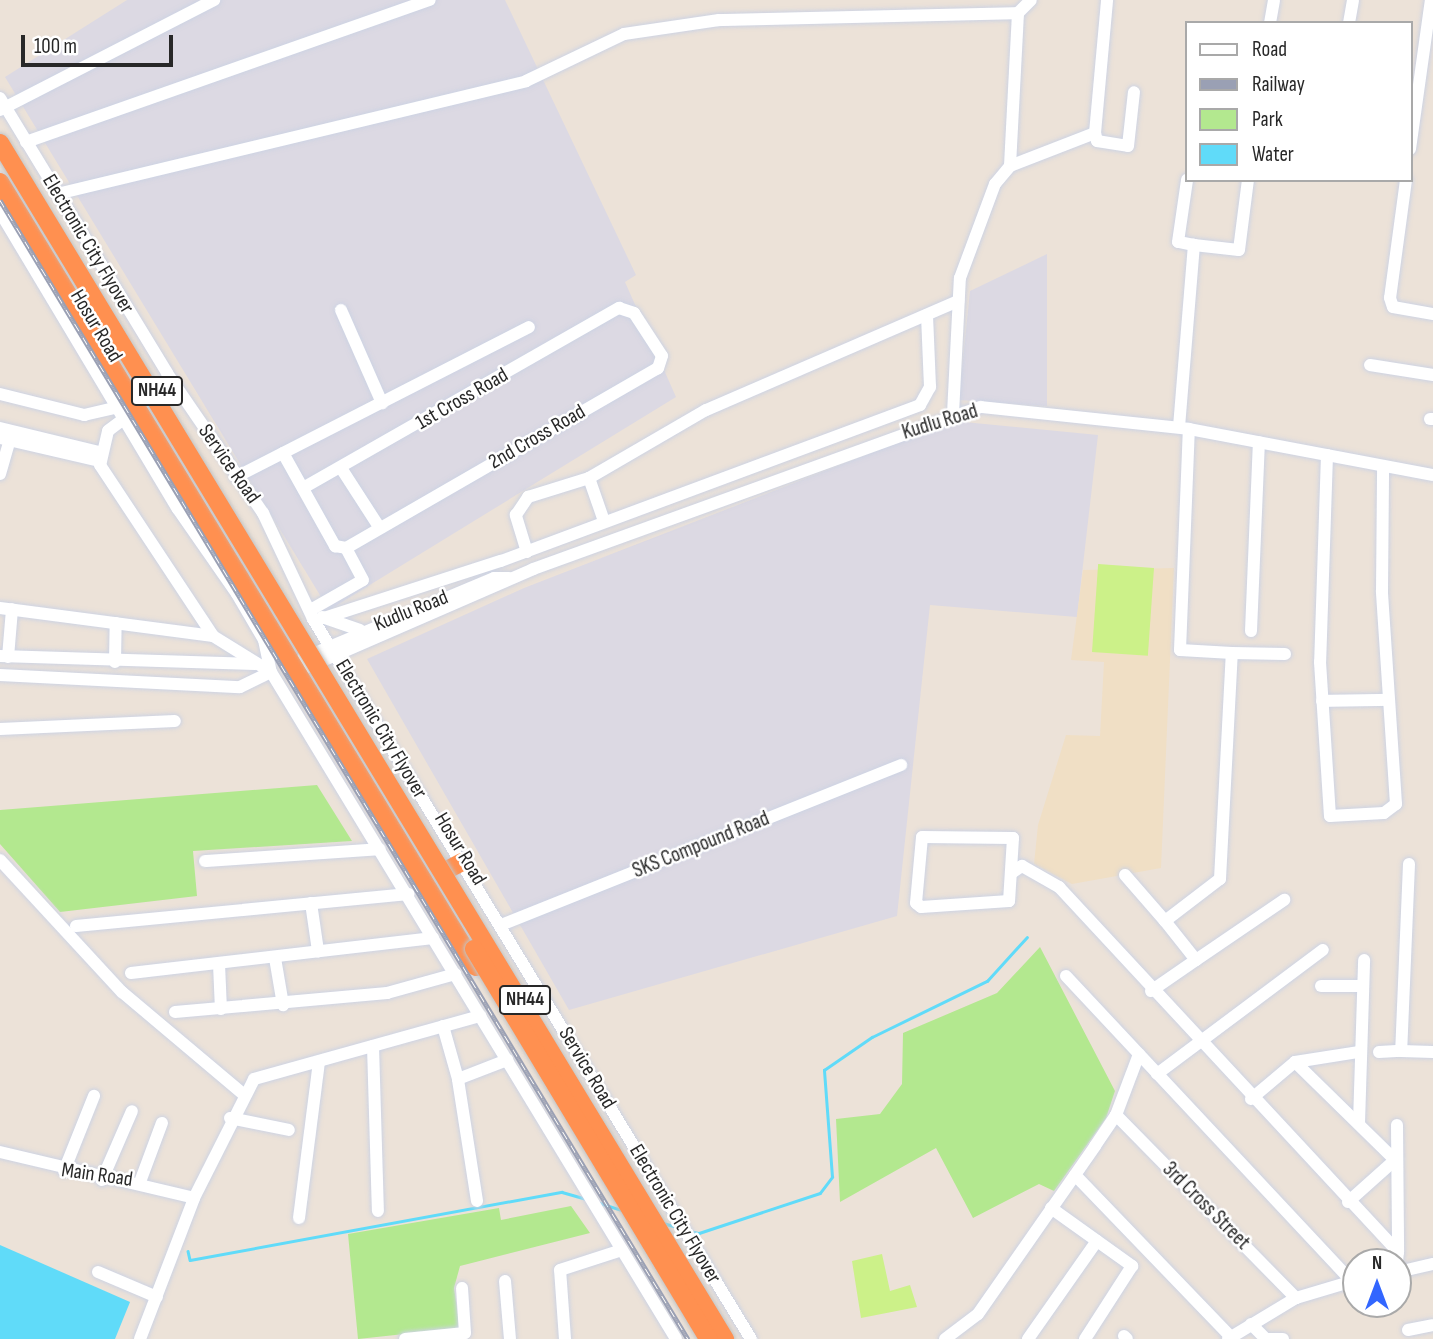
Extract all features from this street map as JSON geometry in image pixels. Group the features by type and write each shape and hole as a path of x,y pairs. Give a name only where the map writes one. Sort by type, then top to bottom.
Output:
{"highway":[{"name":"Hosur Road","path":"0,130 326,652 454,866 727,1339"},
{"name":"Electronic City Flyover","path":"0,142 727,1339"},
{"name":"Electronic City Flyover","path":"0,165 708,1339"},
{"name":"Hosur Road","path":"0,182 110,379 296,668 700,1339"}],"street":[{"path":"2,105 214,0"},
{"path":"26,142 430,0"},
{"path":"1010,166 1018,13 1031,0"},
{"path":"1107,0 1094,133 1097,141 1128,146 1134,92"},
{"path":"1270,21 1274,0"},
{"path":"1349,21 1353,0"},
{"path":"1412,135 1431,0"},
{"path":"57,194 526,81 624,34 719,20 1018,13"},
{"name":"Service Road","path":"2,105 280,543 297,583"},
{"path":"953,414 960,278 996,181 1010,166 1094,133"},
{"path":"1187,182 1178,242 1239,250 1248,182"},
{"path":"1406,182 1390,298 1402,310 1433,314"},
{"name":"Hosur Road","path":"0,212 110,379 121,412 264,640 271,672"},
{"path":"1194,245 1184,428 1180,650 1284,654"},
{"path":"527,552 516,521 524,500 589,478 706,410 958,301"},
{"name":"1st Cross Road","path":"303,488 620,308"},
{"name":"2nd Cross Road","path":"346,548 658,368 662,356 634,313 620,308"},
{"path":"341,310 382,403"},
{"path":"324,618 511,558 920,405 930,387 927,315"},
{"path":"236,477 529,327"},
{"path":"1370,365 1433,375"},
{"path":"0,394 84,415 121,412"},
{"name":"Kudlu Road","path":"326,652 497,589 513,577 953,414 981,407 1184,428 1433,475"},
{"path":"99,456 108,431 121,412"},
{"path":"0,428 99,456 213,636 271,672 676,1339"},
{"path":"0,474 5,439 99,456"},
{"path":"1251,631 1259,442"},
{"path":"283,453 334,546 346,548 363,580 314,608"},
{"path":"1327,455 1322,701 1330,816 1394,809 1388,700 1383,466"},
{"path":"341,468 379,527"},
{"path":"589,478 604,521"},
{"path":"511,558 513,577"},
{"name":"Kudlu Road","path":"326,652 362,630 494,578 513,577"},
{"path":"296,668 326,652 297,583"},
{"path":"297,583 324,618 362,630"},
{"path":"213,636 6,608 4,656 115,662 256,664"},
{"path":"115,662 116,623"},
{"path":"1165,921 1220,879 1232,653"},
{"path":"0,675 240,687 271,672"},
{"path":"1322,701 1388,700"},
{"path":"0,729 175,720"},
{"name":"SKS Compound Road","path":"501,925 901,765"},
{"path":"1013,872 1005,904 916,903 922,837 1013,838 1013,872 1018,879 1032,874 1059,887 1390,1248"},
{"path":"205,861 380,849"},
{"path":"0,860 122,992 242,1093"},
{"path":"1401,1051 1409,864"},
{"name":"Service Road","path":"454,866 501,925 751,1339"},
{"path":"1125,875 1196,960"},
{"path":"76,926 408,894"},
{"path":"1151,990 1284,900"},
{"path":"311,904 318,951"},
{"path":"131,973 433,938"},
{"path":"1157,1074 1323,950"},
{"path":"275,958 283,1005"},
{"path":"1359,1124 1359,1052 1364,960"},
{"path":"219,964 220,1009"},
{"path":"176,1012 283,1005 387,993 455,974"},
{"path":"1066,976 1342,1268"},
{"path":"1321,986 1363,986"},
{"path":"140,1339 194,1198 242,1093 254,1079 480,1016"},
{"path":"443,1026 458,1079 477,1201"},
{"path":"373,1046 378,1211"},
{"path":"1251,1099 1294,1062 1359,1052"},
{"path":"1379,1052 1433,1052"},
{"path":"945,1339 966,1335 1116,1115 1139,1054"},
{"path":"458,1079 507,1060"},
{"path":"299,1218 319,1062"},
{"path":"1294,1062 1316,1079 1338,1111 1359,1124 1395,1160"},
{"path":"64,1171 94,1096"},
{"path":"102,1180 132,1111"},
{"name":"3rd Cross Street","path":"1116,1115 1296,1298"},
{"path":"230,1118 289,1130"},
{"path":"140,1182 162,1123"},
{"path":"1397,1125 1395,1160 1402,1211 1399,1248"},
{"name":"Main Road","path":"0,1152 64,1171 102,1180 140,1182 194,1198"},
{"path":"1348,1202 1395,1160"},
{"path":"1075,1175 1229,1337 1296,1298 1342,1285"},
{"path":"1051,1209 1132,1266 1085,1339"},
{"path":"1028,1339 1097,1241"},
{"path":"565,1339 560,1270 622,1250"},
{"path":"1412,1269 1433,1264"},
{"path":"98,1272 156,1297"},
{"path":"505,1281 510,1339"},
{"path":"405,1339 465,1333 462,1288"},
{"path":"1251,1324 1265,1339 1283,1339"},
{"path":"1408,1330 1433,1325"}],"shaded area":[{"path":"127,0 505,0 636,275 625,282 676,397 329,610 5,77"},
{"path":"1047,254 1047,406 959,400 970,291"},
{"path":"954,421 1098,435 1077,617 930,605 897,916 569,1010 367,659 524,588"},
{"path":"1174,568 1161,868 1072,884 1034,864 1038,825 1066,735 1100,736 1104,662 1071,660 1083,570"}],"green space":[{"path":"1098,564 1154,568 1148,656 1092,652"},
{"path":"317,785 352,841 193,851 197,896 60,912 0,844 0,810"},
{"path":"1040,947 1115,1091 1106,1118 1054,1191 1039,1184 973,1218 936,1148 840,1202 836,1119 880,1114 902,1084 903,1033 997,993"},
{"path":"571,1206 590,1233 460,1266 454,1288 460,1328 358,1339 348,1234 499,1208 501,1220"},
{"path":"882,1254 890,1291 910,1285 917,1307 861,1318 852,1261"}],"water":[{"path":"0,1245 130,1302 115,1339 0,1339"}],"waterway":[{"path":"690,1231 699,1233 820,1193 832,1177 824,1070 872,1037 987,981 1027,937"},
{"path":"188,1251 190,1260 562,1192 587,1199"},
{"path":"600,1203 624,1211"},
{"path":"663,1223 677,1227"}],"railway":[{"path":"0,200 688,1339"}]}
